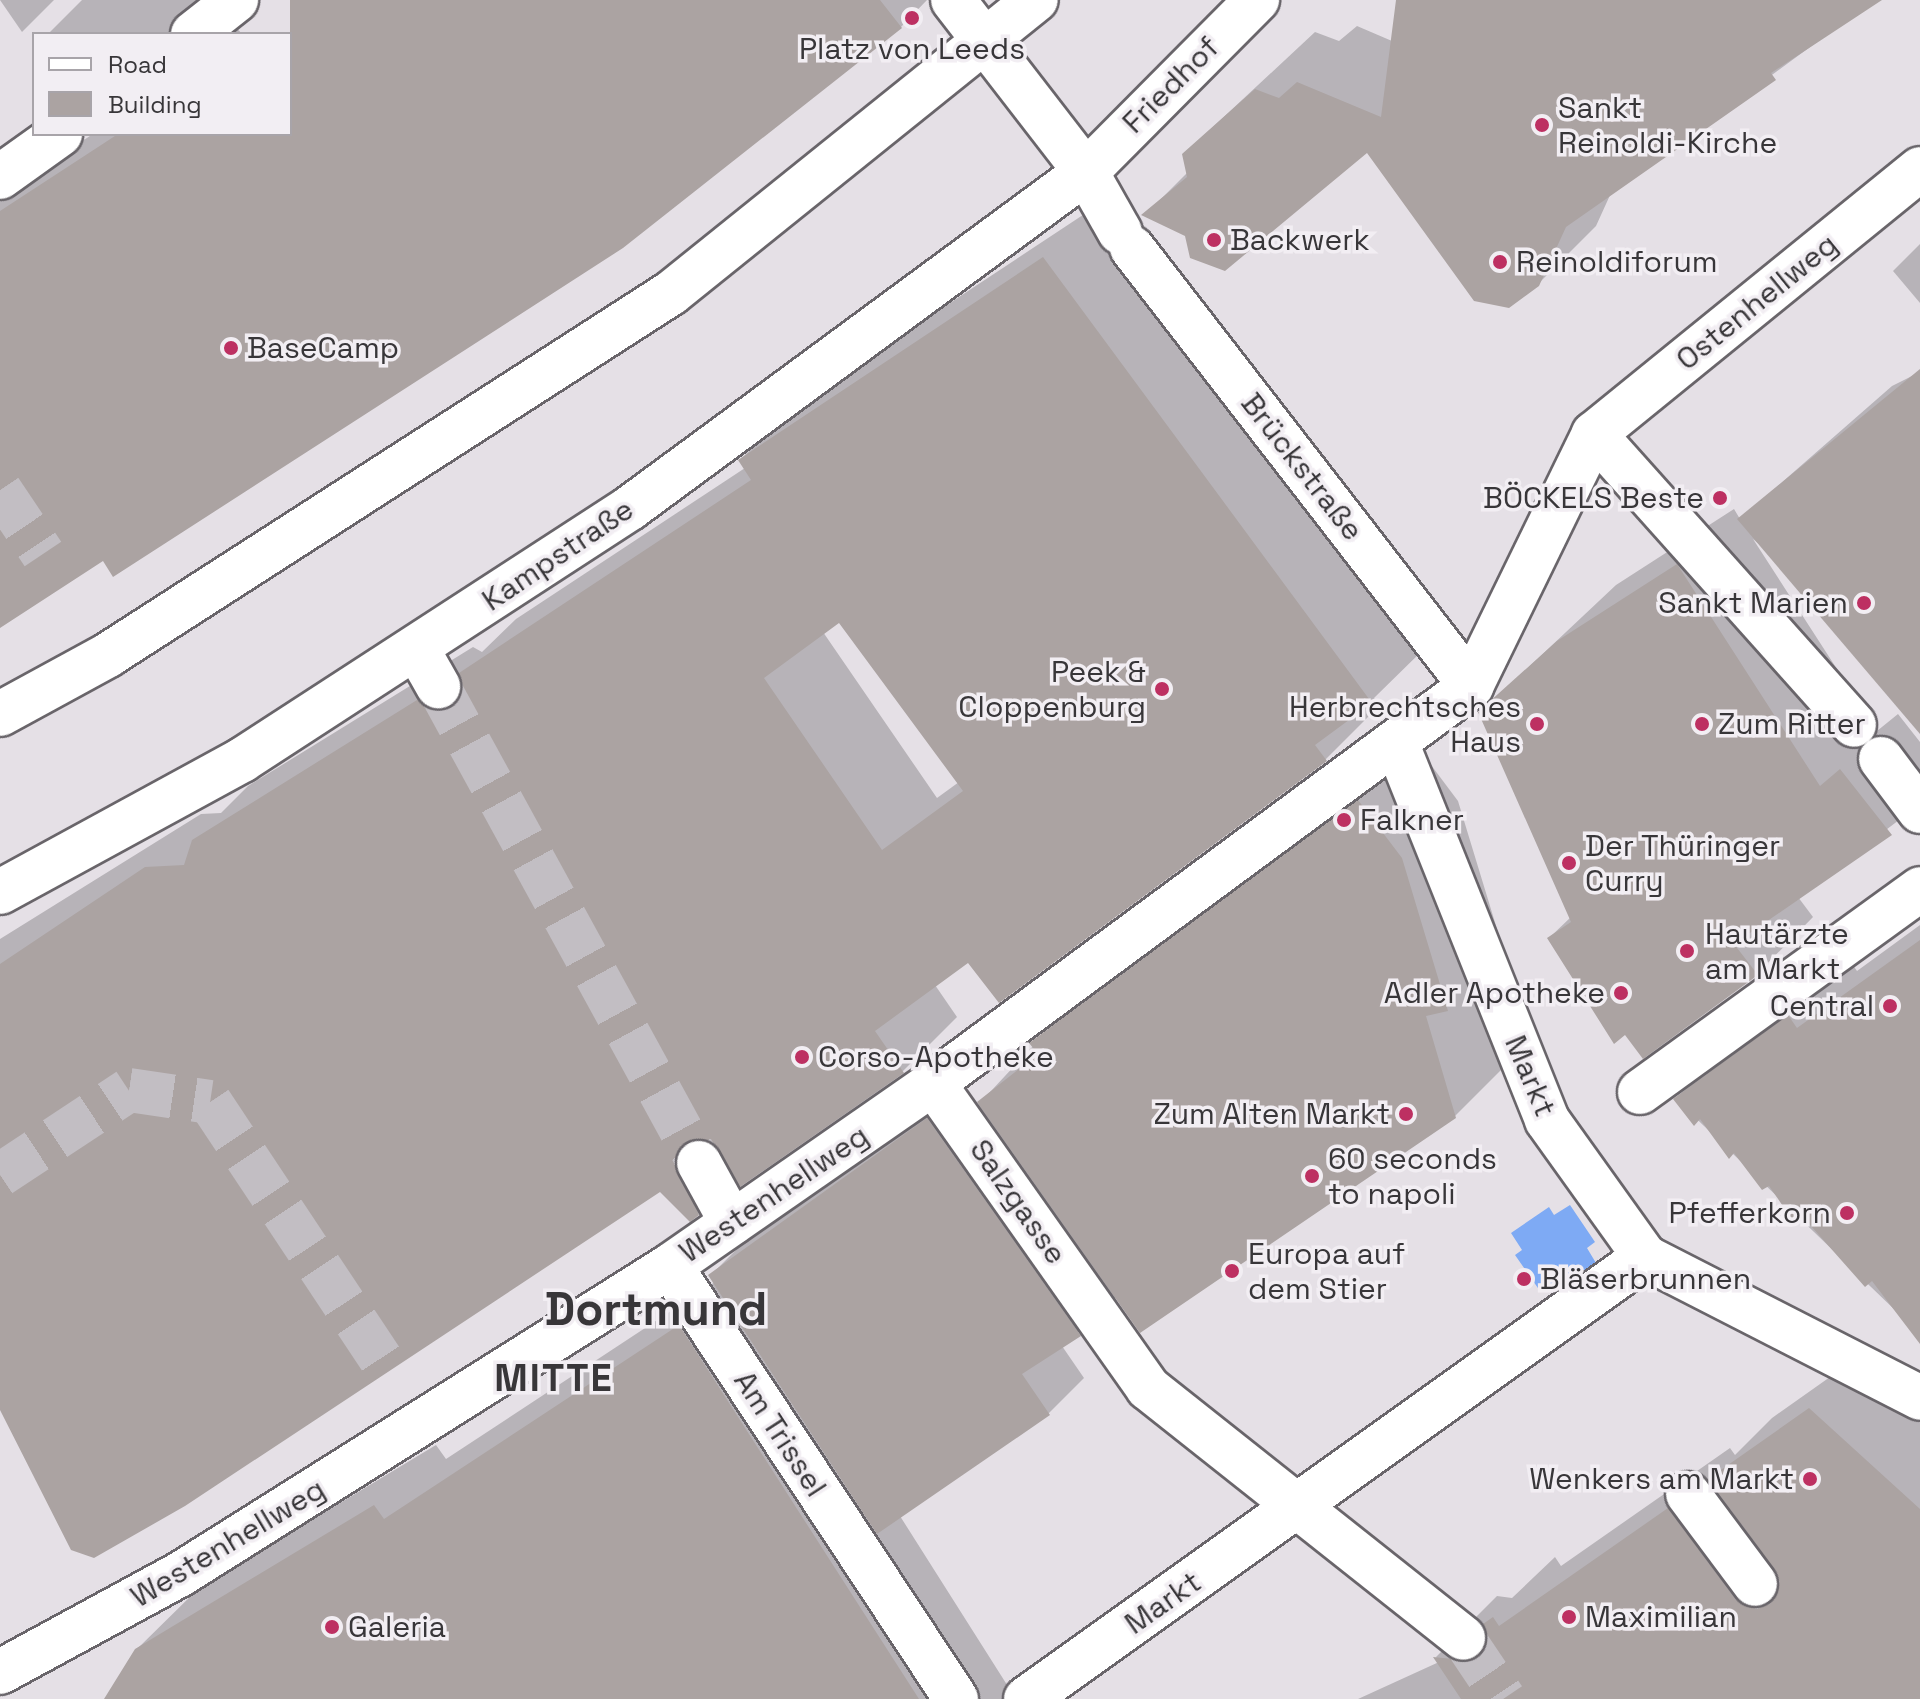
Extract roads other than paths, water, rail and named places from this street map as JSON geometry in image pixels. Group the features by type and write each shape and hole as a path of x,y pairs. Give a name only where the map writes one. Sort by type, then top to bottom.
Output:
{"street":[{"path":"196,32 236,0"},
{"name":"Brückstraße","path":"953,0 1086,172 1126,240 1471,686"},
{"path":"0,714 108,655 671,293 987,44 1036,0"},
{"name":"Friedhof","path":"1086,172 1257,0"},
{"path":"0,177 57,136"},
{"name":"Ostenhellweg","path":"1471,686 1594,434 1920,169"},
{"name":"Kampstraße","path":"0,892 242,760 630,508 1086,172"},
{"path":"1594,434 1854,725"},
{"path":"417,649 438,686"},
{"name":"Westenhellweg","path":"5,1675 179,1575 670,1266 933,1083 1471,686"},
{"name":"Markt","path":"1396,742 1547,1120 1645,1257 1920,1398"},
{"path":"1881,759 1920,811"},
{"path":"1640,1092 1920,889"},
{"name":"Salzgasse","path":"933,1083 1148,1388 1299,1507"},
{"path":"699,1163 732,1223"},
{"name":"Markt","path":"1026,1699 1645,1257"},
{"name":"Am Trissel","path":"670,1266 863,1563 956,1699"},
{"path":"1688,1494 1755,1584"},
{"path":"1299,1507 1463,1638"}],"water":[{"name":"Bläserbrunnen","path":"1570,1205 1595,1242 1587,1248 1596,1263 1559,1289 1554,1282 1540,1291 1515,1255 1522,1250 1511,1233 1549,1207 1554,1215"}],"tunnel":[{"path":"0,490 43,554"},
{"path":"438,686 699,1163"},
{"path":"0,1175 129,1090 210,1102 389,1371"},
{"path":"1463,1638 1504,1699"}],"place":[{"name":"Platz von Leeds","path":"912,18"},
{"name":"Sankt Reinoldi-Kirche","path":"1542,125"},
{"name":"Backwerk","path":"1214,240"},
{"name":"Reinoldiforum","path":"1500,262"},
{"name":"BaseCamp","path":"231,348"},
{"name":"BÖCKELS Beste","path":"1720,498"},
{"name":"Sankt Marien","path":"1864,603"},
{"name":"Peek & Cloppenburg","path":"1162,689"},
{"name":"Herbrechtsches Haus","path":"1537,724"},
{"name":"Zum Ritter","path":"1702,724"},
{"name":"Falkner","path":"1344,820"},
{"name":"Der Thüringer Curry","path":"1569,863"},
{"name":"Hautärzte am Markt","path":"1687,951"},
{"name":"Adler Apotheke","path":"1621,993"},
{"name":"Central","path":"1890,1006"},
{"name":"Corso-Apotheke","path":"802,1057"},
{"name":"Zum Alten Markt","path":"1406,1114"},
{"name":"60 seconds to napoli","path":"1312,1176"},
{"name":"Pfefferkorn","path":"1847,1213"},
{"name":"Europa auf dem Stier","path":"1232,1271"},
{"name":"Bläserbrunnen","path":"1524,1279"},
{"name":"Wenkers am Markt","path":"1810,1479"},
{"name":"Maximilian","path":"1569,1617"},
{"name":"Galeria","path":"332,1627"}],"district":[{"name":"Dortmund","path":"656,1309"},
{"name":"MITTE","path":"554,1379"}]}
